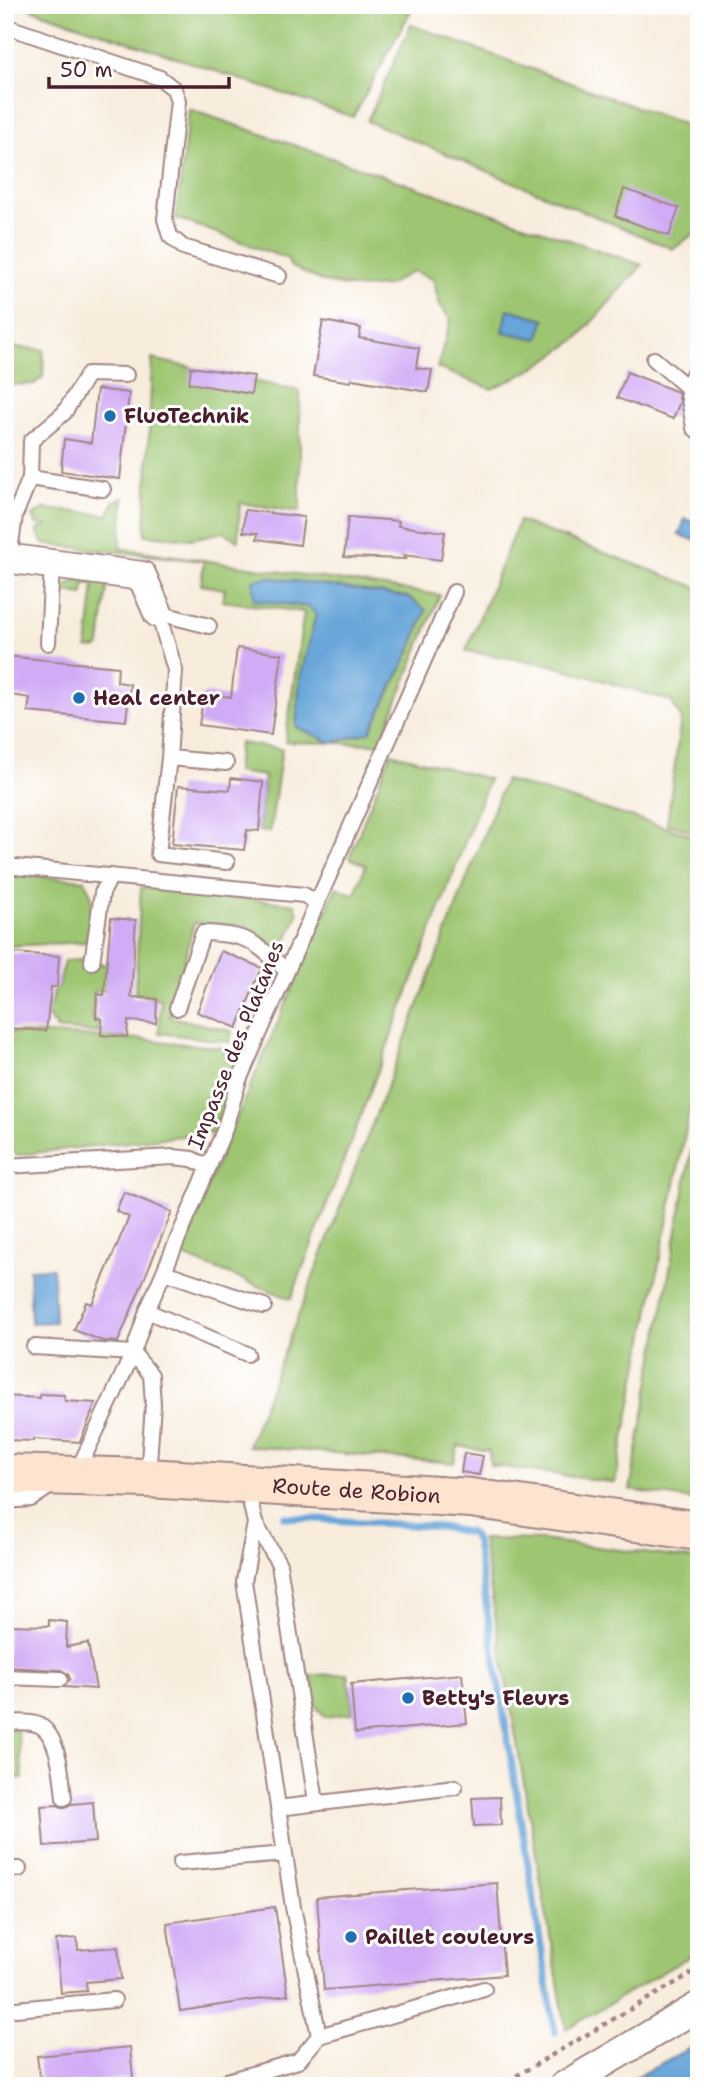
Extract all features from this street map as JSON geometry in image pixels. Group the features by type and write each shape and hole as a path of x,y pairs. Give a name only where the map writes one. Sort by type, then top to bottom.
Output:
{"main road":[{"name":"Route de Robion","path":"7,1481 71,1475 471,1498 699,1531"}],"street":[{"path":"7,558 142,576 158,613"},
{"path":"564,2086 699,2006"}],"lane":[{"path":"5,26 160,78 174,89 178,101 165,209 170,236 183,247 279,276"},
{"path":"654,359 687,387"},
{"path":"699,362 687,387 694,428 699,432"},
{"path":"7,558 15,515 30,478 31,442 64,413 88,374 125,375"},
{"path":"30,478 103,489"},
{"path":"48,643 52,564"},
{"name":"Impasse des Platanes","path":"71,1475 133,1353 147,1311 224,1131 239,1080 454,592"},
{"path":"158,613 209,626"},
{"path":"158,613 175,670 169,758 158,854 227,862"},
{"path":"169,758 226,763"},
{"path":"5,866 304,895 317,903"},
{"path":"92,962 102,893 111,876"},
{"path":"177,1008 203,933 231,934 256,944 287,971"},
{"path":"5,1166 173,1157 192,1159 209,1167"},
{"path":"164,1272 264,1306"},
{"path":"147,1311 247,1354"},
{"path":"34,1347 133,1353 151,1375 153,1404 148,1478"},
{"path":"246,1484 255,1523 279,1564 316,1802"},
{"path":"255,1523 244,1581 293,1907 319,2036"},
{"path":"5,1677 60,1679"},
{"path":"5,1723 19,1721 40,1726 51,1736 61,1767 64,1798"},
{"path":"278,1808 455,1787"},
{"path":"180,1863 285,1854"},
{"path":"227,2081 298,2061 319,2036 484,1989"},
{"path":"5,2010 114,2000"}],"path":[{"path":"499,2086 699,1969"}],"green space":[{"path":"19,5 414,5 353,117"},
{"path":"411,25 699,130 699,230 673,249 367,121"},
{"path":"189,109 642,265 577,339 533,369 492,389 437,368 451,320 440,306 433,279 413,271 387,286 357,288 324,282 290,266 288,259 176,218"},
{"path":"10,347 44,350 43,377 34,384 9,385"},
{"path":"152,359 300,391 300,512 240,503 238,541 224,532 191,539 145,535"},
{"path":"124,498 120,548 440,595 380,744 285,742 304,612 222,601 225,589 201,585 204,561 43,544 37,530 46,526 36,524 33,516 44,509 109,515 114,501"},
{"path":"519,521 699,588 699,833 667,824 681,718 671,701 551,665 466,651"},
{"path":"77,579 108,580 100,645 96,649 87,648 94,584 84,584 83,595 59,591"},
{"path":"239,743 282,749 270,832 259,831 264,776 236,772"},
{"path":"391,753 489,779 291,1299 178,1254 336,887 354,895 366,865 349,858"},
{"path":"505,780 699,837 699,1064 615,1483 490,1465 489,1451 458,1446 454,1463 248,1446"},
{"path":"5,873 85,880 92,898 87,942 5,946"},
{"path":"141,887 295,904 298,914 281,954 247,926 194,923 170,1017 232,1031 230,1042 159,1033 161,999 135,993"},
{"path":"83,960 86,973 100,963 117,970 114,991 95,991 92,1018 99,1022 99,1033 56,1029 56,1024 52,1023 49,1017 20,1017 21,1003 52,1004 54,991 59,987 64,961"},
{"path":"5,1032 138,1039 224,1048 227,1059 237,1064 214,1132 16,1155 5,1140"},
{"path":"699,1108 699,1501 630,1490"},
{"path":"482,1539 541,1540 699,1560 699,1951 566,2029"},
{"path":"348,1674 353,1713 326,1717 316,1707 311,1675"},
{"path":"17,1728 23,1778 5,1778 5,1729"}],"water":[{"path":"508,309 545,319 538,339 503,332"},
{"path":"685,519 699,524 699,542 679,535"},
{"path":"267,577 408,597 426,610 410,651 370,732 332,743 296,727 300,679 316,614 308,607 254,600 253,580"},
{"path":"53,1268 55,1322 31,1323 29,1269"},
{"path":"699,2043 699,2086 625,2086 636,2077"}],"building":[{"path":"624,189 679,208 669,236 615,216"},
{"path":"323,321 361,328 359,338 419,348 416,368 432,370 428,392 352,379 351,382 313,376"},
{"path":"191,367 254,376 251,394 189,383"},
{"path":"627,372 678,392 680,402 673,419 617,398"},
{"name":"FluoTechnik","path":"97,389 129,393 120,479 61,471 64,439 91,443"},
{"path":"245,510 304,517 300,545 257,539 258,533 243,532"},
{"path":"348,517 399,521 398,526 445,532 441,560 403,555 406,559 344,557"},
{"path":"237,648 282,654 271,735 199,725 204,693 231,697"},
{"name":"Heal center","path":"5,656 118,667 117,682 130,684 126,721 28,712 30,698 5,694"},
{"path":"231,778 263,782 259,831 247,830 244,850 172,844 178,786 230,790"},
{"path":"111,918 136,920 131,997 157,999 156,1023 128,1021 127,1037 101,1035 102,1019 96,1018 97,994 104,995"},
{"path":"221,951 262,968 237,1028 197,1012"},
{"path":"11,953 59,956 57,987 51,987 46,1031 7,1028 9,987 5,987 5,965 10,965"},
{"path":"124,1192 172,1212 118,1342 102,1341 74,1330 86,1302 92,1304 129,1217 116,1211"},
{"path":"40,1394 64,1395 65,1401 96,1403 80,1442 5,1440 5,1396 40,1398"},
{"path":"464,1453 483,1456 479,1475 461,1472"},
{"path":"49,1620 67,1622 66,1647 88,1643 96,1689 64,1687 70,1679 68,1674 61,1670 6,1667 8,1625 49,1626"},
{"name":"Betty's Fleurs","path":"462,1674 467,1723 355,1733 351,1684"},
{"path":"500,1797 501,1825 474,1826 472,1798"},
{"path":"93,1802 96,1842 44,1846 41,1806 58,1805 64,1808 71,1804"},
{"path":"497,1883 504,1975 324,1990 317,1897"},
{"path":"275,1907 288,1995 180,2011 167,1923"},
{"path":"77,1938 78,1950 118,1947 121,1979 86,1982 87,1991 61,1993 56,1940"},
{"path":"130,2047 133,2078 41,2086 37,2056"}],"waterway":[{"path":"285,1517 440,1527 471,1533 476,1542 555,2032"}],"place":[{"name":"FluoTechnik","path":"110,416"},
{"name":"Heal center","path":"79,698"},
{"name":"Betty's Fleurs","path":"408,1698"},
{"name":"Paillet couleurs","path":"351,1937"}]}
